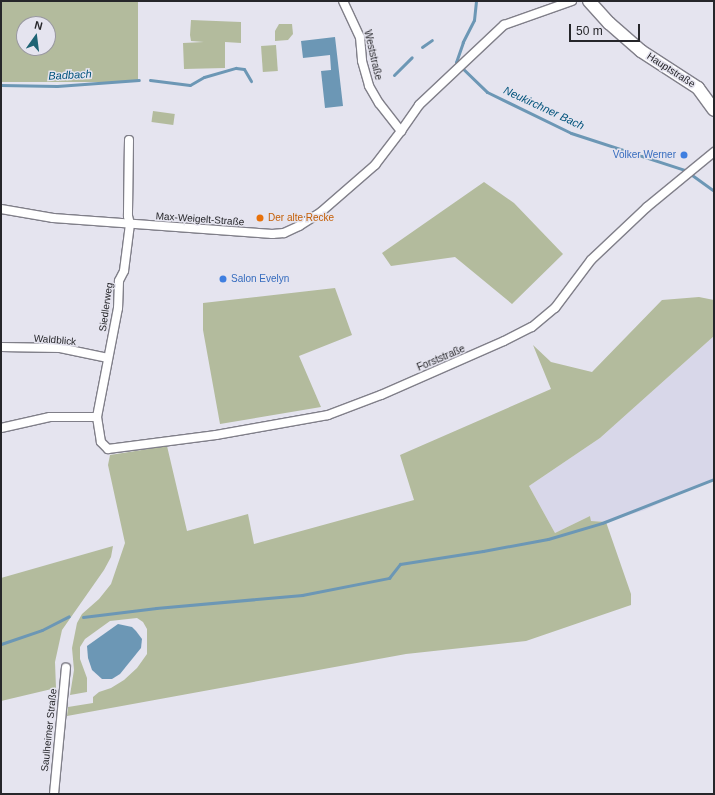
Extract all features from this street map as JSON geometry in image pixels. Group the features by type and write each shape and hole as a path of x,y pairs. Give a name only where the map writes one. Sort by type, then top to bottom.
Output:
{"street":[{"name":"Weststraße","path":"343,1 360,37 362,61 369,86 379,103 402,131"},
{"name":"Max-Weigelt-Straße","path":"1,209 53,218 265,233 284,233 299,226 321,212 374,165 402,131 419,105 455,73 504,25 572,1"},
{"name":"Hauptstraße","path":"589,1 609,23 641,51 698,88 714,110"},
{"name":"Siedlerweg","path":"108,449 101,442 97,418 118,308 119,281 124,271 130,224 128,216 129,140"},
{"name":"Forststraße","path":"108,449 216,435 328,415 381,395 504,341 532,326 555,308 591,260 647,207 714,152"},
{"name":"Waldblick","path":"1,347 60,348 108,358"},
{"path":"1,428 50,417 74,416 97,418"},
{"name":"Saulheimer Straße","path":"54,794 66,668"}],"shaded area":[{"path":"714,336 714,478 645,510 606,522 591,521 590,516 555,533 529,486 600,438"}],"green space":[{"path":"1,1 138,1 138,82 1,82"},
{"path":"191,20 241,22 241,43 225,42 225,68 184,69 183,43 204,42 191,41"},
{"path":"279,24 292,24 293,34 288,40 275,41 275,31"},
{"path":"276,45 278,71 263,72 261,46"},
{"path":"153,111 175,114 173,125 151,122"},
{"path":"484,182 514,203 563,254 512,304 455,257 391,266 382,253"},
{"path":"335,288 352,335 299,356 321,407 220,424 203,330 203,303"},
{"path":"699,297 714,300 714,336 600,438 529,486 555,533 590,516 591,521 606,522 631,594 631,605 526,641 406,654 67,716 68,707 93,703 93,697 99,692 111,688 124,680 137,668 147,654 147,629 143,622 137,618 110,621 85,639 80,647 80,659 87,678 87,692 70,695 74,670 72,648 77,623 82,614 99,599 111,584 125,543 108,465 110,455 167,446 187,531 248,514 254,544 414,500 400,455 551,389 533,345 551,362 592,372 662,300"},
{"path":"113,546 111,557 104,570 62,630 55,662 56,688 1,701 1,578"}],"water":[{"path":"335,37 343,106 325,108 321,71 331,70 330,55 303,58 301,41"},
{"path":"118,624 132,627 136,631 142,639 141,648 120,674 112,679 102,679 92,670 88,658 87,646"}],"waterway":[{"name":"Neukirchner Bach","path":"476,1 474,20 463,42 456,62 487,92 571,133 685,170 714,191"},
{"path":"422,47 432,40"},
{"path":"394,75 412,57"},
{"path":"150,80 190,85 204,77 236,68 244,69 251,81"},
{"name":"Badbach","path":"1,85 57,86 139,80"},
{"path":"83,617 156,608 302,595 389,578 400,564 548,539 602,523 714,479"},
{"path":"1,644 42,630 69,616"}],"place":[{"name":"Volker Werner","path":"684,155"},
{"name":"Der alte Recke","path":"260,218"},
{"name":"Salon Evelyn","path":"223,279"}]}
